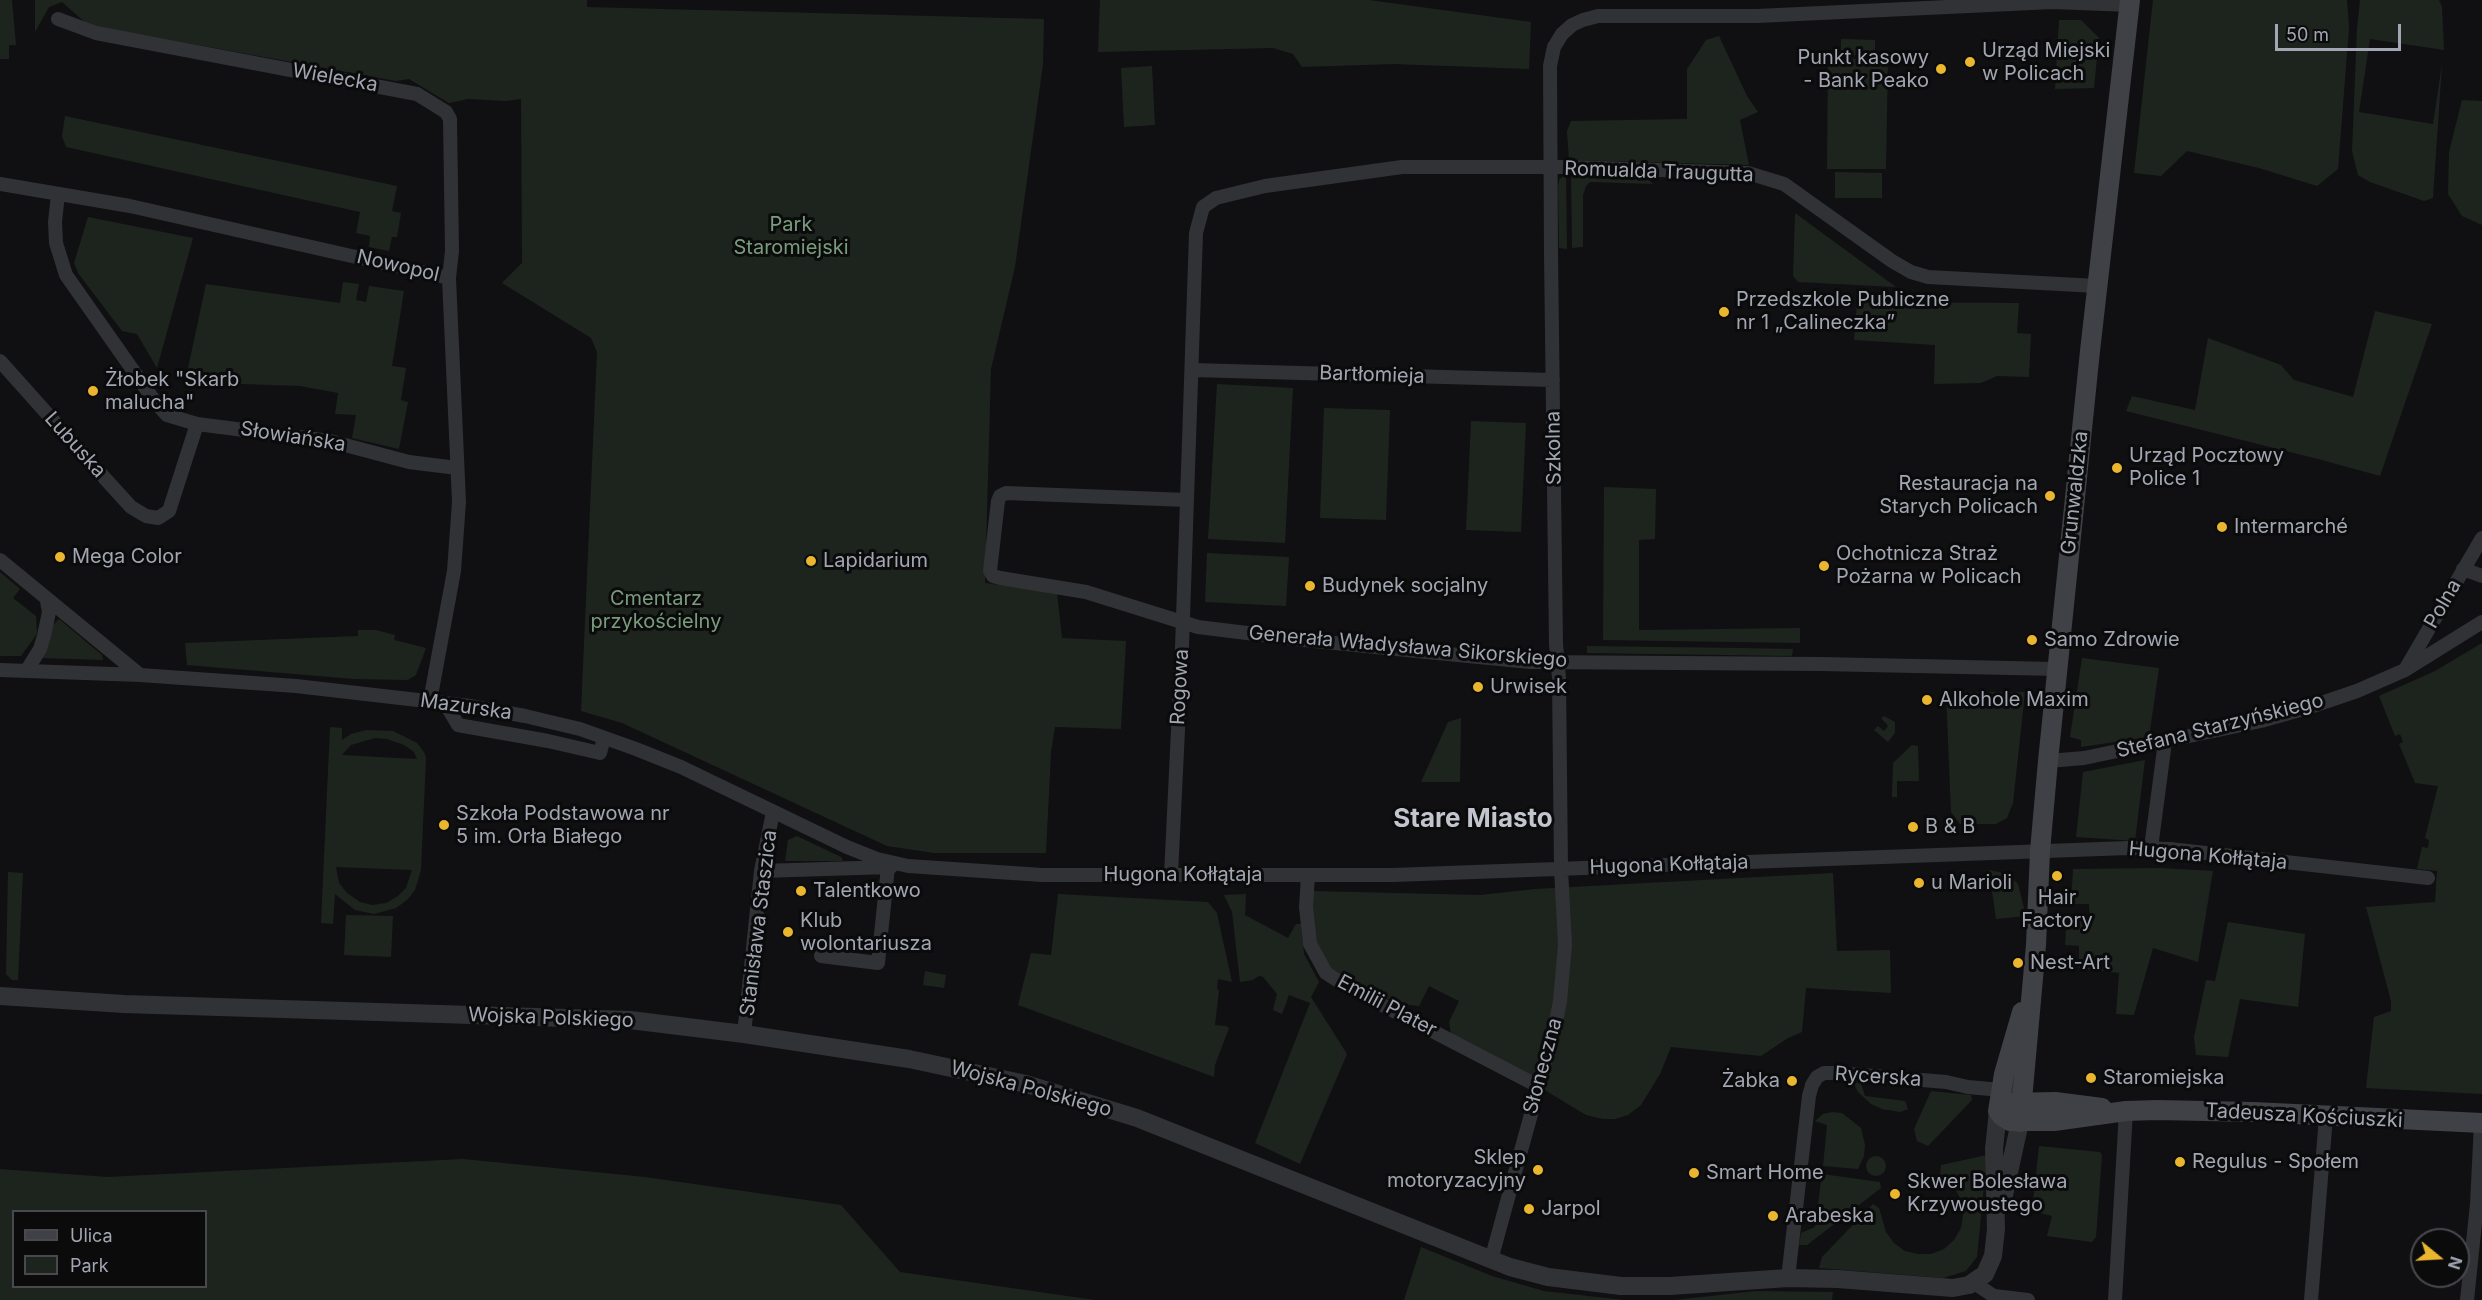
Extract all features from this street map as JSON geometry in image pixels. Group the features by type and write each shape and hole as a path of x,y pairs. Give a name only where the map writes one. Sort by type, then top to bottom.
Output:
{"main road":[{"name":"Grunwaldzka","path":"2020,1122 2037,938 2040,851 2057,669 2097,285 2130,2"},
{"name":"Grunwaldzka","path":"1998,1111 2007,1059 2032,981"},
{"name":"Tadeusza Kościuszki","path":"1998,1111 2008,1103 2023,1101 2066,1103 2126,1111 2216,1111 2482,1123"},
{"path":"1998,1111 2005,1119 2020,1122"},
{"name":"Tadeusza Kościuszki","path":"2020,1122 2067,1120 2126,1111"}],"street":[{"name":"Szkolna","path":"1561,869 1550,167 1550,59 1554,47 1564,32 1580,21 1598,16 1757,16 2053,2 2130,2"},
{"name":"Wielecka","path":"58,19 96,33 417,94 446,112 451,126 452,251 449,278"},
{"name":"Romualda Traugutta","path":"1203,207 1216,198 1234,192 1402,166 1743,172 1760,175 1784,184 1911,272 1928,277 2097,285"},
{"name":"Nowopol","path":"0,184 135,207 449,278 459,502 454,571 430,701"},
{"name":"Słowiańska","path":"58,194 55,222 56,243 66,275 156,403 167,415 197,424 330,441 409,462 457,468"},
{"name":"Rogowa","path":"1171,875 1183,622 1196,233 1203,207"},
{"name":"Lubuska","path":"0,361 131,507 146,516 158,518 169,511 197,424"},
{"name":"Bartłomieja","path":"1192,370 1553,381"},
{"name":"Generała Władysława Sikorskiego","path":"1187,500 1006,493 1000,496 989,562 990,571 993,576 1086,592 1198,627 1304,640 1530,662 1821,664 2057,669"},
{"name":"Polna","path":"2405,670 2482,538"},
{"path":"0,560 47,601 140,675"},
{"path":"2463,569 2482,576"},
{"path":"27,670 40,649 44,636 49,612 47,601"},
{"name":"Stefana Starzyńskiego","path":"2048,761 2084,758 2165,742 2261,721 2307,708 2357,691 2405,670 2482,622"},
{"name":"Mazurska","path":"0,670 140,675 296,686 430,701 525,716 604,738 681,767 773,812"},
{"path":"445,703 458,725 600,753 604,738"},
{"path":"2151,848 2165,742"},
{"name":"Hugona Kołłątaja","path":"773,812 877,859 908,866"},
{"name":"Stanisława Staszica","path":"744,1034 761,871 773,812"},
{"name":"Hugona Kołłątaja","path":"761,871 908,866 1042,874 1308,876 2151,848 2428,878"},
{"path":"821,956 878,963 888,867"},
{"name":"Słoneczna","path":"1491,1260 1555,1027 1565,945 1561,869"},
{"name":"Emilii Plater","path":"1308,876 1306,907 1310,944 1326,973 1346,986 1538,1086"},
{"name":"Wojska Polskiego","path":"0,996 114,1004 609,1019 851,1049 1026,1084 1088,1102 1192,1138 1491,1260 1548,1277 1621,1286 1670,1286 1788,1278 1838,1279 1953,1288 1974,1283"},
{"path":"2001,1090 2022,1078 2026,1070"},
{"name":"Rycerska","path":"1788,1278 1809,1096 1817,1077 1824,1073 1838,1073 1938,1081 2001,1090"},
{"name":"Grunwaldzka","path":"1996,1229 1994,1149 1998,1111"},
{"path":"2115,1300 2126,1111"},
{"path":"2311,1300 2326,1117"},
{"name":"Grunwaldzka","path":"1974,1283 1990,1266 2020,1122"},
{"path":"2467,1300 2477,1204 2482,1123"},
{"path":"1974,1283 1994,1296 2028,1300"}],"green space":[{"path":"0,0 12,0 16,45 9,45 9,59 0,59"},
{"name":"Park Staromiejski","path":"35,0 587,0 587,7 1044,19 1043,64 1015,267 991,369 985,583 1057,593 1062,638 1126,641 1121,729 1055,727 1051,752 1046,853 934,853 887,846 622,723 581,711 597,352 591,338 502,283 522,263 521,99 506,101 468,99 449,103 409,79 396,81 88,25 62,2 49,7 35,32"},
{"path":"1100,0 1369,0 1531,22 1529,69 1394,64 1302,67 1293,54 1273,48 1098,52"},
{"path":"2153,0 2347,0 2349,28 2338,169 2317,186 2259,168 2187,151 2161,176 2134,173"},
{"path":"2360,0 2439,0 2442,7 2444,50 2370,39 2359,112 2433,124 2442,64 2433,198 2424,201 2370,182 2358,175 2352,151"},
{"path":"2059,20 2081,20 2099,38 2094,88 2055,89"},
{"path":"1719,36 1747,96 1758,112 1740,120 1749,165 1569,160 1567,131 1571,121 1687,119 1687,69 1706,40"},
{"path":"1841,39 1875,40 1875,55 1841,55"},
{"path":"1828,59 1888,59 1886,169 1827,169"},
{"path":"1152,66 1155,125 1124,127 1121,68"},
{"path":"2462,100 2482,101 2482,225 2462,216 2448,194 2449,152"},
{"path":"65,116 397,186 392,211 401,213 397,237 392,237 389,251 369,247 370,236 356,233 360,212 66,147 62,136"},
{"path":"1571,171 1642,173 1653,184 1590,182 1583,195 1583,247 1572,248"},
{"path":"1835,172 1882,173 1882,198 1835,198"},
{"path":"1566,173 1567,249 1559,248 1558,187 1559,180"},
{"path":"1795,213 1896,287 1798,282 1793,276"},
{"path":"88,217 193,238 157,368 137,334 122,331 78,273 74,263"},
{"path":"343,282 359,284 356,300 366,302 369,286 404,291 392,366 406,368 401,400 408,402 399,449 352,438 356,415 335,414 338,393 300,386 185,382 206,284 340,303"},
{"path":"1857,302 2019,303 2017,333 2031,334 2029,377 1997,376 1981,383 1934,384 1935,345 1854,340"},
{"path":"2375,311 2432,324 2380,476 2126,411 2132,396 2195,410 2208,338 2281,365 2294,380 2353,397"},
{"path":"1217,384 1293,388 1285,543 1208,539"},
{"path":"1324,408 1390,410 1386,520 1320,518"},
{"path":"1471,421 1526,423 1521,532 1466,530"},
{"path":"1604,487 1656,489 1655,539 1639,540 1639,630 1800,628 1800,643 1603,640"},
{"path":"1207,553 1289,557 1286,606 1205,602"},
{"path":"0,572 20,589 13,598 36,616 37,634 21,656 0,656"},
{"path":"59,619 102,655 103,660 42,658 49,643 53,625"},
{"path":"358,630 376,630 395,635 394,640 426,648 416,675 408,680 354,679 187,665 185,643 358,636"},
{"path":"2482,643 2482,1094 2366,1088 2374,1017 2391,1011 2391,1001 2366,907 2435,902 2437,871 2417,869 2422,847 2428,848 2429,840 2425,838 2438,786 2415,783 2399,744 2403,742 2400,734 2395,736 2379,696 2435,671"},
{"path":"1587,646 1793,649 1792,656 1587,653"},
{"path":"2082,658 2159,668 2149,737 2081,747 2081,740 2070,737"},
{"path":"1946,692 2025,692 2013,803 2007,818 1996,824 1960,824 1951,812"},
{"path":"1884,716 1895,722 1895,733 1888,742 1874,730 1878,726 1884,731 1888,726 1881,718"},
{"path":"1461,718 1460,782 1421,782 1448,722"},
{"path":"330,727 342,728 342,740 351,734 367,730 393,731 417,743 426,758 421,870 415,890 396,908 374,914 355,910 335,894 333,924 321,923","holes":["375,738 387,739 404,745 414,752 417,759 342,755 351,745","336,867 412,870 406,888 398,896 386,903 372,905 360,902 347,893 339,883"]},
{"path":"1912,745 1918,746 1919,781 1897,781 1897,797 1892,797 1893,763"},
{"path":"2145,760 2135,841 2076,837 2083,772"},
{"path":"797,836 841,857 843,861 785,861 788,840"},
{"path":"2159,868 2213,871 2198,962 2153,948 2134,1015 2116,1014 2119,973 2079,968 2079,946 2065,945 2066,929 2070,929 2070,920 2090,921 2089,904 2071,904 2073,869"},
{"path":"1989,870 2008,874 2018,884 2026,916 1996,919"},
{"path":"8,872 23,873 18,980 12,980 6,974"},
{"path":"1833,873 1837,951 1890,950 1891,993 1806,988 1802,1032 1788,1038 1761,1056 1671,1047 1660,1074 1641,1105 1628,1115 1615,1119 1586,1115 1538,1086 1452,1041 1449,1022 1459,1001 1429,986 1419,1006 1400,1004 1351,984 1334,973 1322,958 1312,930 1312,891 1480,895 1535,889"},
{"path":"1058,894 1208,902 1217,913 1232,982 1218,979 1215,1025 1229,1028 1215,1065 1214,1077 1018,1005 1031,953 1051,955"},
{"path":"1246,894 1245,915 1288,938 1296,924 1301,924 1304,954 1319,982 1311,997 1347,1054 1300,1164 1255,1143 1310,1003 1289,995 1282,1014 1273,1010 1277,994 1263,977 1259,976 1253,980 1240,982 1232,912 1224,895"},
{"path":"346,915 393,916 391,957 344,955"},
{"path":"2228,922 2305,934 2298,1007 2240,999 2228,1057 2196,1055 2194,1037 2206,980 2215,981"},
{"path":"925,971 946,975 944,988 923,985"},
{"path":"1853,1082 1861,1083 1865,1096 1905,1101 1908,1109 1900,1112 1882,1109 1871,1104 1858,1092"},
{"path":"1931,1091 1971,1095 1972,1100 1928,1146 1917,1141 1914,1129"},
{"path":"1842,1113 1861,1128 1865,1145 1864,1156 1858,1169 1823,1166 1827,1125 1815,1121 1823,1114"},
{"path":"2039,1146 2100,1152 2102,1155 2096,1237 2092,1242 2047,1236 2052,1216 2032,1211"},
{"path":"1987,1155 1977,1257 1966,1271 1943,1278 1819,1268 1822,1257 1873,1204 1879,1208 1886,1232 1894,1243 1905,1251 1931,1254 1944,1249 1954,1240 1961,1228 1963,1215 1962,1202 1956,1190 1940,1176 1941,1165"},
{"path":"1876,1156 1883,1159 1886,1166 1883,1173 1876,1176 1869,1173 1866,1166 1869,1159"},
{"path":"463,1159 645,1177 841,1205 900,1272 1095,1300 0,1300 0,1169 107,1177"},
{"path":"1822,1174 1880,1182 1881,1188 1807,1245 1799,1245 1801,1233 1815,1227"},
{"path":"1421,1247 1492,1276 1544,1291 1624,1300 1404,1300"},
{"path":"1756,1291 1833,1292 1832,1300 1675,1300"}],"place":[{"name":"Urząd Miejski w Policach","path":"1970,62"},
{"name":"Punkt kasowy - Bank Peako","path":"1941,69"},
{"name":"Przedszkole Publiczne nr 1 „Calineczka”","path":"1724,312"},
{"name":"Żłobek \"Skarb malucha\"","path":"93,391"},
{"name":"Urząd Pocztowy Police 1","path":"2117,468"},
{"name":"Restauracja na Starych Policach","path":"2050,496"},
{"name":"Intermarché","path":"2222,527"},
{"name":"Mega Color","path":"60,557"},
{"name":"Lapidarium","path":"811,561"},
{"name":"Ochotnicza Straż Pożarna w Policach","path":"1824,566"},
{"name":"Budynek socjalny","path":"1310,586"},
{"name":"Samo Zdrowie","path":"2032,640"},
{"name":"Urwisek","path":"1478,687"},
{"name":"Alkohole Maxim","path":"1927,700"},
{"name":"Szkoła Podstawowa nr 5 im. Orła Białego","path":"444,825"},
{"name":"B & B","path":"1913,827"},
{"name":"Hair Factory","path":"2057,876"},
{"name":"u Marioli","path":"1919,883"},
{"name":"Talentkowo","path":"801,891"},
{"name":"Klub wolontariusza","path":"788,932"},
{"name":"Nest-Art","path":"2018,963"},
{"name":"Staromiejska","path":"2091,1078"},
{"name":"Żabka","path":"1792,1081"},
{"name":"Regulus - Społem","path":"2180,1162"},
{"name":"Sklep motoryzacyjny","path":"1538,1170"},
{"name":"Smart Home","path":"1694,1173"},
{"name":"Skwer Bolesława Krzywoustego","path":"1895,1194"},
{"name":"Jarpol","path":"1529,1209"},
{"name":"Arabeska","path":"1773,1216"}],"district":[{"name":"Stare Miasto","path":"1473,819"}],"park label":[{"name":"Cmentarz przykościelny","path":"656,610"}]}
